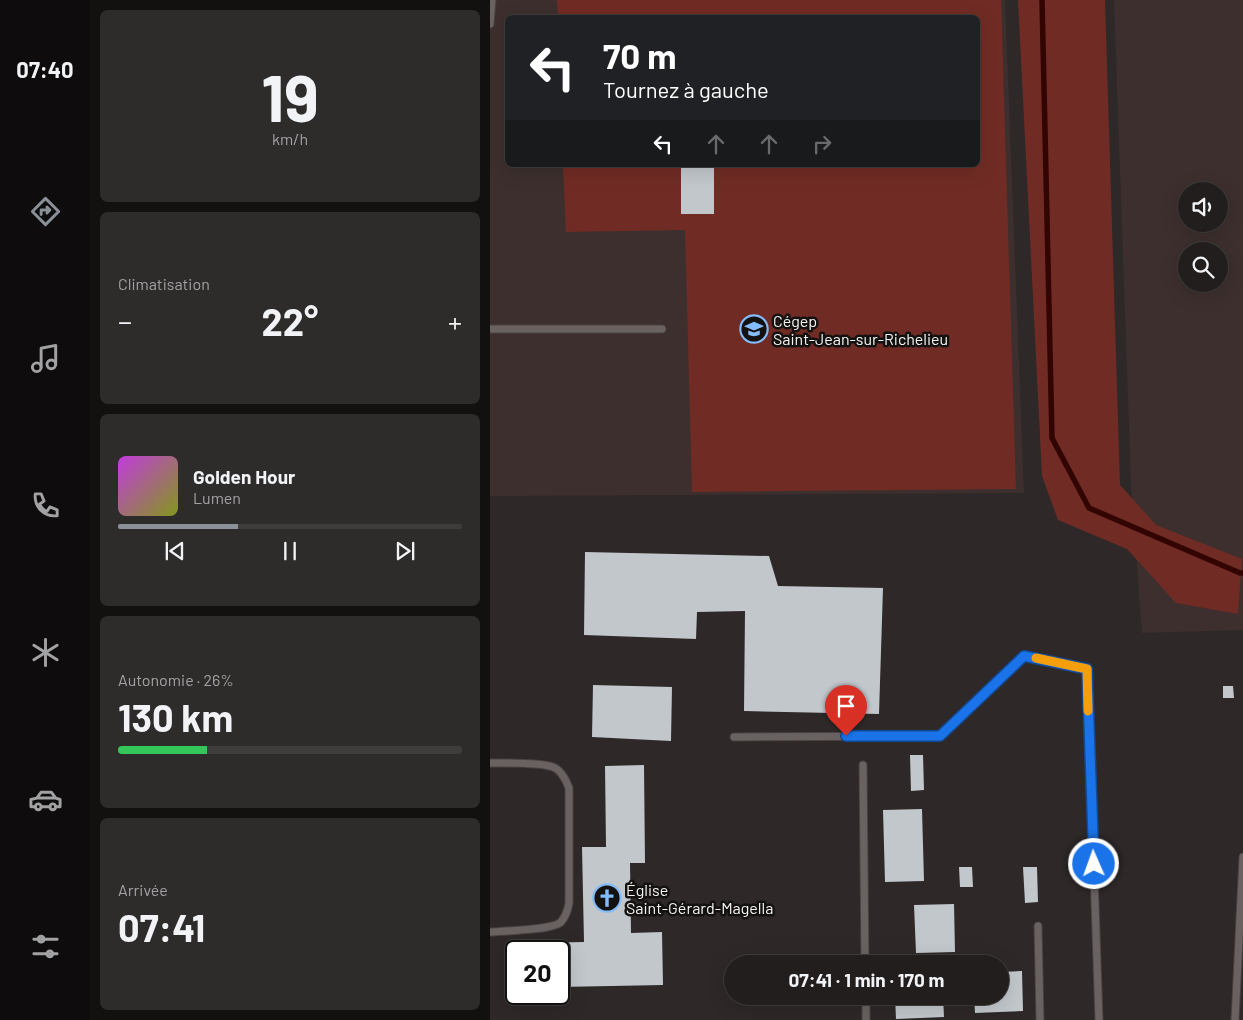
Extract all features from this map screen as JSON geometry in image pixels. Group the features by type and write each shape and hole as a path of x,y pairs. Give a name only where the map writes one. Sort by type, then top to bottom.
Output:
{"lane":[{"path":"490,24 492,0"},
{"path":"490,330 662,328"},
{"path":"734,737 940,736 1024,656 1087,669 1099,1020"},
{"path":"490,763 554,767 566,779 569,788 569,903 567,913 560,923 546,928 490,932"},
{"path":"863,765 865,955"},
{"path":"1235,1020 1243,857"},
{"path":"1038,926 1040,1020"},
{"path":"866,1005 866,1020"}],"shaded area":[{"name":"Cégep Saint-Jean-sur-Richelieu","path":"490,0 1005,0 1024,493 490,496"},
{"name":"Cégep Saint-Jean-sur-Richelieu","path":"557,0 1001,0 1016,489 692,492 685,230 566,232 563,167 980,167 980,15 558,15"},
{"path":"1018,0 1105,0 1120,485 1156,525 1242,559 1238,614 1176,603 1127,549 1058,520 1042,476"},
{"path":"1114,0 1243,0 1243,630 1142,633 1131,485"}],"building":[{"path":"681,167 714,167 714,214 681,214"},
{"path":"585,552 769,556 778,586 883,588 879,714 744,711 745,611 697,612 696,639 584,635"},
{"path":"593,685 672,687 671,741 592,737"},
{"path":"1223,686 1233,686 1234,698 1223,698"},
{"path":"910,755 923,755 924,790 911,791"},
{"name":"Église Saint-Gérard-Magella","path":"644,765 645,863 630,863 631,933 662,932 663,985 570,987 570,942 584,942 582,847 606,847 605,766"},
{"path":"922,809 924,881 885,882 883,810"},
{"path":"959,867 972,867 973,887 960,887"},
{"path":"1023,867 1037,867 1038,902 1025,903"},
{"path":"954,904 955,952 916,953 914,905"},
{"path":"1022,971 1023,1011 975,1013 975,1005 1009,1005 1009,972"},
{"path":"895,1005 943,1005 944,1017 896,1019"}],"waterway":[{"path":"1042,0 1052,438 1089,508 1243,573"}],"slow traffic":[{"path":"1036,658 1087,669 1088,711"}],"place":[{"name":"Cégep Saint-Jean-sur-Richelieu","path":"754,329"},
{"name":"Église Saint-Gérard-Magella","path":"607,898"}],"route":[{"path":"846,736 940,736 1024,656 1087,669 1094,864"}]}
